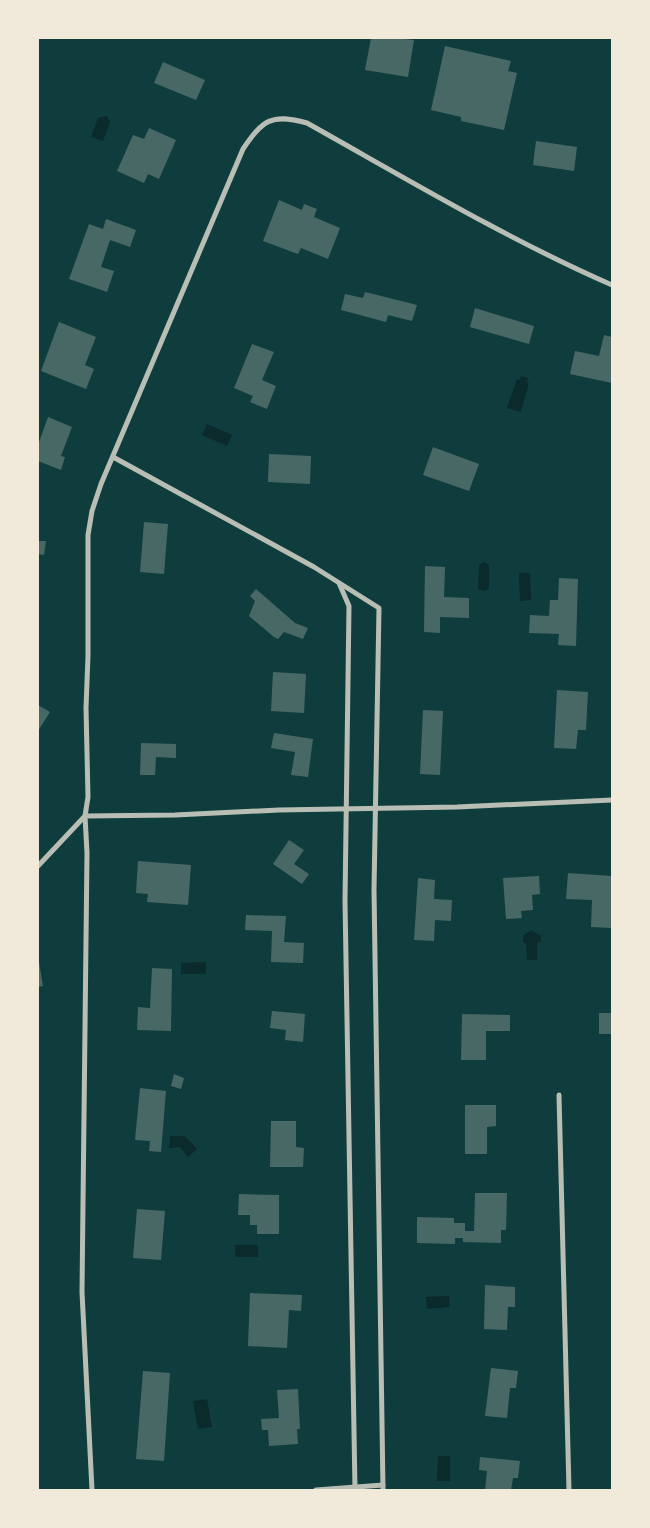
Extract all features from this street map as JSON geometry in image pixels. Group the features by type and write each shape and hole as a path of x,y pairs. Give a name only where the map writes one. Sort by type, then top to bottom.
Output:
{"street":[{"path":"92,1490 82,1292 87,853 85,816 88,796 86,708 88,535 92,511 101,484 114,457 242,149 255,131 265,123 276,118 289,118 307,123 494,228 565,264 612,285"},
{"path":"114,457 314,567 379,608 374,890 383,1488 316,1490"},
{"path":"338,583 349,606 345,901 355,1489"},
{"path":"38,866 85,816 457,807 612,800"},
{"path":"559,1095 569,1490"}],"water":[{"path":"107,116 110,122 103,141 91,137 98,118"},
{"path":"521,376 528,378 527,382 529,383 521,412 507,408 517,379 520,380"},
{"path":"207,424 232,435 227,446 202,435"},
{"path":"484,562 489,565 489,589 484,591 478,589 479,565"},
{"path":"519,573 530,573 531,600 520,601"},
{"path":"531,930 541,936 541,941 537,943 537,960 527,960 526,943 523,942 523,936"},
{"path":"206,962 206,974 181,974 181,963"},
{"path":"170,1136 185,1136 197,1149 188,1157 180,1147 169,1148"},
{"path":"235,1245 258,1245 258,1257 235,1257"},
{"path":"449,1296 450,1307 427,1309 426,1297"},
{"path":"207,1399 212,1427 198,1429 193,1401"},
{"path":"438,1456 450,1456 450,1481 437,1481"}],"building":[{"path":"371,38 414,40 408,77 365,70"},
{"path":"445,46 511,61 508,71 517,73 504,130 461,121 461,117 431,110"},
{"path":"163,62 205,80 196,100 154,83"},
{"path":"149,128 176,140 159,179 148,174 144,183 117,171 133,135 144,139"},
{"path":"536,141 577,147 574,171 533,165"},
{"path":"279,200 302,210 304,204 317,209 314,217 340,228 328,259 301,248 298,254 263,241"},
{"path":"106,219 136,230 130,247 110,240 101,267 114,271 107,292 69,279 89,224 103,229"},
{"path":"365,292 417,305 412,321 388,315 386,322 341,310 345,294 363,298"},
{"path":"475,308 534,326 529,344 470,327"},
{"path":"59,322 96,337 85,365 94,369 86,389 41,371"},
{"path":"604,335 612,337 612,383 570,374 575,351 599,356"},
{"path":"252,344 274,352 262,380 276,386 267,409 250,402 253,396 234,388"},
{"path":"48,417 72,427 61,456 65,457 61,470 38,461 38,445"},
{"path":"433,447 479,464 469,491 423,475"},
{"path":"269,454 311,456 310,484 268,482"},
{"path":"144,522 168,524 164,574 140,572"},
{"path":"38,541 46,541 44,555 38,554"},
{"path":"425,566 445,567 444,597 469,598 469,618 440,617 440,633 424,632"},
{"path":"559,578 578,579 576,646 558,645 559,634 529,633 530,615 549,616 550,600 558,600"},
{"path":"256,589 295,623 308,628 303,639 284,632 278,639 249,616 255,601 250,596"},
{"path":"273,672 306,674 304,713 271,711"},
{"path":"557,690 588,692 586,730 578,730 576,749 554,748"},
{"path":"38,705 50,712 38,731"},
{"path":"423,710 443,711 440,775 420,774"},
{"path":"274,733 313,739 308,777 291,775 295,752 271,748"},
{"path":"141,743 176,744 176,758 156,757 155,775 140,775"},
{"path":"289,840 304,850 294,864 309,874 302,884 273,864"},
{"path":"138,861 191,865 188,905 147,902 148,894 136,893"},
{"path":"568,873 612,876 611,928 591,927 592,900 566,899"},
{"path":"539,876 540,894 532,895 533,910 521,911 522,918 506,919 503,878"},
{"path":"418,878 435,880 434,899 452,900 451,921 435,920 434,941 414,940"},
{"path":"246,915 286,916 284,942 304,943 303,963 271,962 272,931 245,930"},
{"path":"38,956 43,986 38,987"},
{"path":"152,968 172,969 171,1031 137,1030 138,1007 150,1008"},
{"path":"272,1011 305,1014 303,1042 285,1040 286,1030 270,1028"},
{"path":"599,1013 612,1013 612,1034 599,1034"},
{"path":"462,1014 510,1015 510,1031 486,1031 486,1060 461,1060"},
{"path":"174,1074 184,1078 181,1089 171,1086"},
{"path":"140,1088 166,1091 161,1152 149,1151 150,1141 135,1140"},
{"path":"465,1105 496,1105 496,1126 487,1127 487,1154 465,1154"},
{"path":"271,1121 296,1121 296,1147 304,1148 303,1167 270,1167"},
{"path":"475,1193 507,1193 506,1230 501,1230 501,1243 463,1242 463,1238 455,1238 455,1244 417,1243 417,1217 454,1218 454,1223 465,1223 465,1231 474,1231"},
{"path":"239,1194 279,1195 279,1234 257,1234 257,1225 250,1225 250,1215 238,1215"},
{"path":"137,1209 165,1211 161,1260 133,1258"},
{"path":"485,1285 515,1287 515,1307 508,1307 507,1330 484,1329"},
{"path":"250,1293 302,1295 301,1311 289,1310 287,1348 248,1346"},
{"path":"491,1368 518,1371 516,1388 510,1388 507,1418 485,1416"},
{"path":"143,1371 170,1373 164,1461 136,1459"},
{"path":"298,1389 300,1429 297,1429 298,1444 269,1446 268,1430 262,1430 261,1419 279,1418 277,1390"},
{"path":"480,1457 520,1461 518,1478 513,1478 511,1490 485,1490 487,1471 479,1470"}]}
